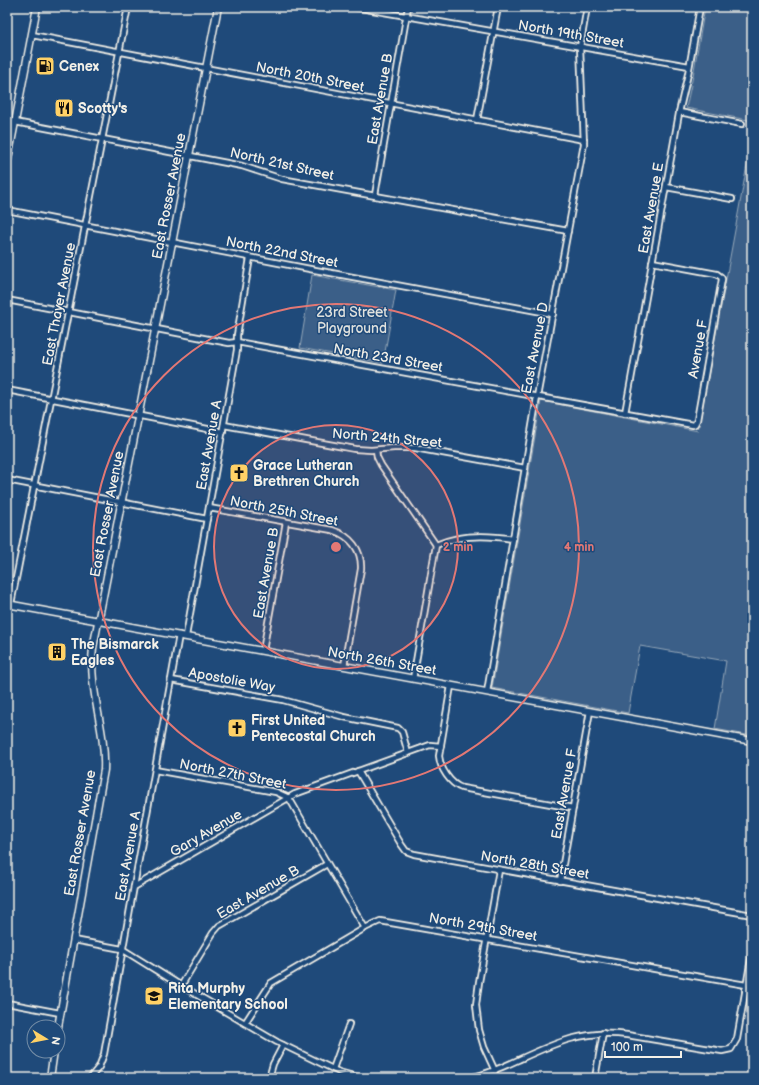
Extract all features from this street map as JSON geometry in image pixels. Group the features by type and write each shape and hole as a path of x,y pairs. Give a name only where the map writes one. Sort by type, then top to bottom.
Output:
{"street":[{"path":"7,164 37,7"},
{"name":"East Thayer Avenue","path":"9,604 35,486 128,7"},
{"name":"East Rosser Avenue","path":"59,1019 104,770 104,746 94,694 92,655 218,7"},
{"name":"North 19th Street","path":"355,7 689,66"},
{"name":"East Avenue B","path":"374,195 408,7"},
{"path":"477,120 498,7"},
{"name":"East Avenue D","path":"486,692 537,396 584,140 580,47 587,7"},
{"name":"East Avenue E","path":"625,413 679,112 700,7"},
{"name":"North 20th Street","path":"32,35 584,140"},
{"path":"679,112 742,124"},
{"name":"North 21st Street","path":"15,122 242,166 282,179 568,231"},
{"path":"666,187 732,199"},
{"name":"North 22nd Street","path":"7,210 250,258 553,314"},
{"name":"East Avenue A","path":"186,636 237,350 250,258"},
{"name":"Avenue F","path":"652,262 717,274 721,277 722,282 697,420 695,424"},
{"name":"North 23rd Street","path":"7,300 229,343 237,342 691,425 695,424"},
{"path":"7,390 223,432"},
{"name":"North 24th Street","path":"224,425 355,449 376,450 415,448 525,468"},
{"path":"376,450 377,457 381,465 436,545 413,679"},
{"path":"7,480 207,519"},
{"name":"North 25th Street","path":"209,508 337,532 352,541 358,551 361,563 344,666"},
{"name":"East Avenue B","path":"263,651 286,522"},
{"path":"436,545 476,536 491,536 513,539"},
{"name":"North 26th Street","path":"9,604 752,742"},
{"name":"East Avenue A","path":"90,1078 99,1066 104,1054 179,635"},
{"name":"Apostolie Way","path":"171,680 289,702 400,729 408,753"},
{"path":"452,686 439,756 441,764 455,785 462,788 573,808"},
{"name":"East Avenue F","path":"560,881 590,711"},
{"name":"North 27th Street","path":"155,770 276,792 289,798 430,745 441,746"},
{"name":"North 28th Street","path":"358,771 401,844 406,850 418,856 752,915"},
{"path":"289,798 365,928"},
{"name":"Gary Avenue","path":"134,887 289,798"},
{"name":"East Avenue B","path":"181,986 213,933 219,926 327,864"},
{"path":"495,1071 482,1043 476,1013 478,989 486,939 499,870"},
{"name":"North 29th Street","path":"245,1024 271,983 365,928 376,922 385,920 746,985"},
{"path":"74,940 122,949 181,986 283,1045 333,1069 361,1078"},
{"path":"470,1078 495,1071 563,1040 581,1035 603,1033 627,1034 722,1051 731,1049 737,1039 752,953"},
{"path":"745,990 752,991"},
{"path":"7,1003 60,1013"},
{"path":"333,1069 349,1024"},
{"path":"595,1078 603,1033"},
{"path":"269,1078 273,1064 283,1045"},
{"path":"50,1078 53,1059"}],"green space":[{"path":"705,7 752,7 752,138 748,120 686,108"},
{"path":"752,138 752,736 715,729 726,661 640,646 628,713 492,688 541,401 698,431"},
{"name":"23rd Street Playground","path":"312,275 396,290 383,363 300,348"}],"place":[{"name":"Cenex","path":"45,66"},
{"name":"Scotty's","path":"64,108"},
{"name":"Grace Lutheran Brethren Church","path":"239,473"},
{"name":"The Bismarck Eagles","path":"57,652"},
{"name":"First United Pentecostal Church","path":"237,728"},
{"name":"Rita Murphy Elementary School","path":"154,996"}]}
